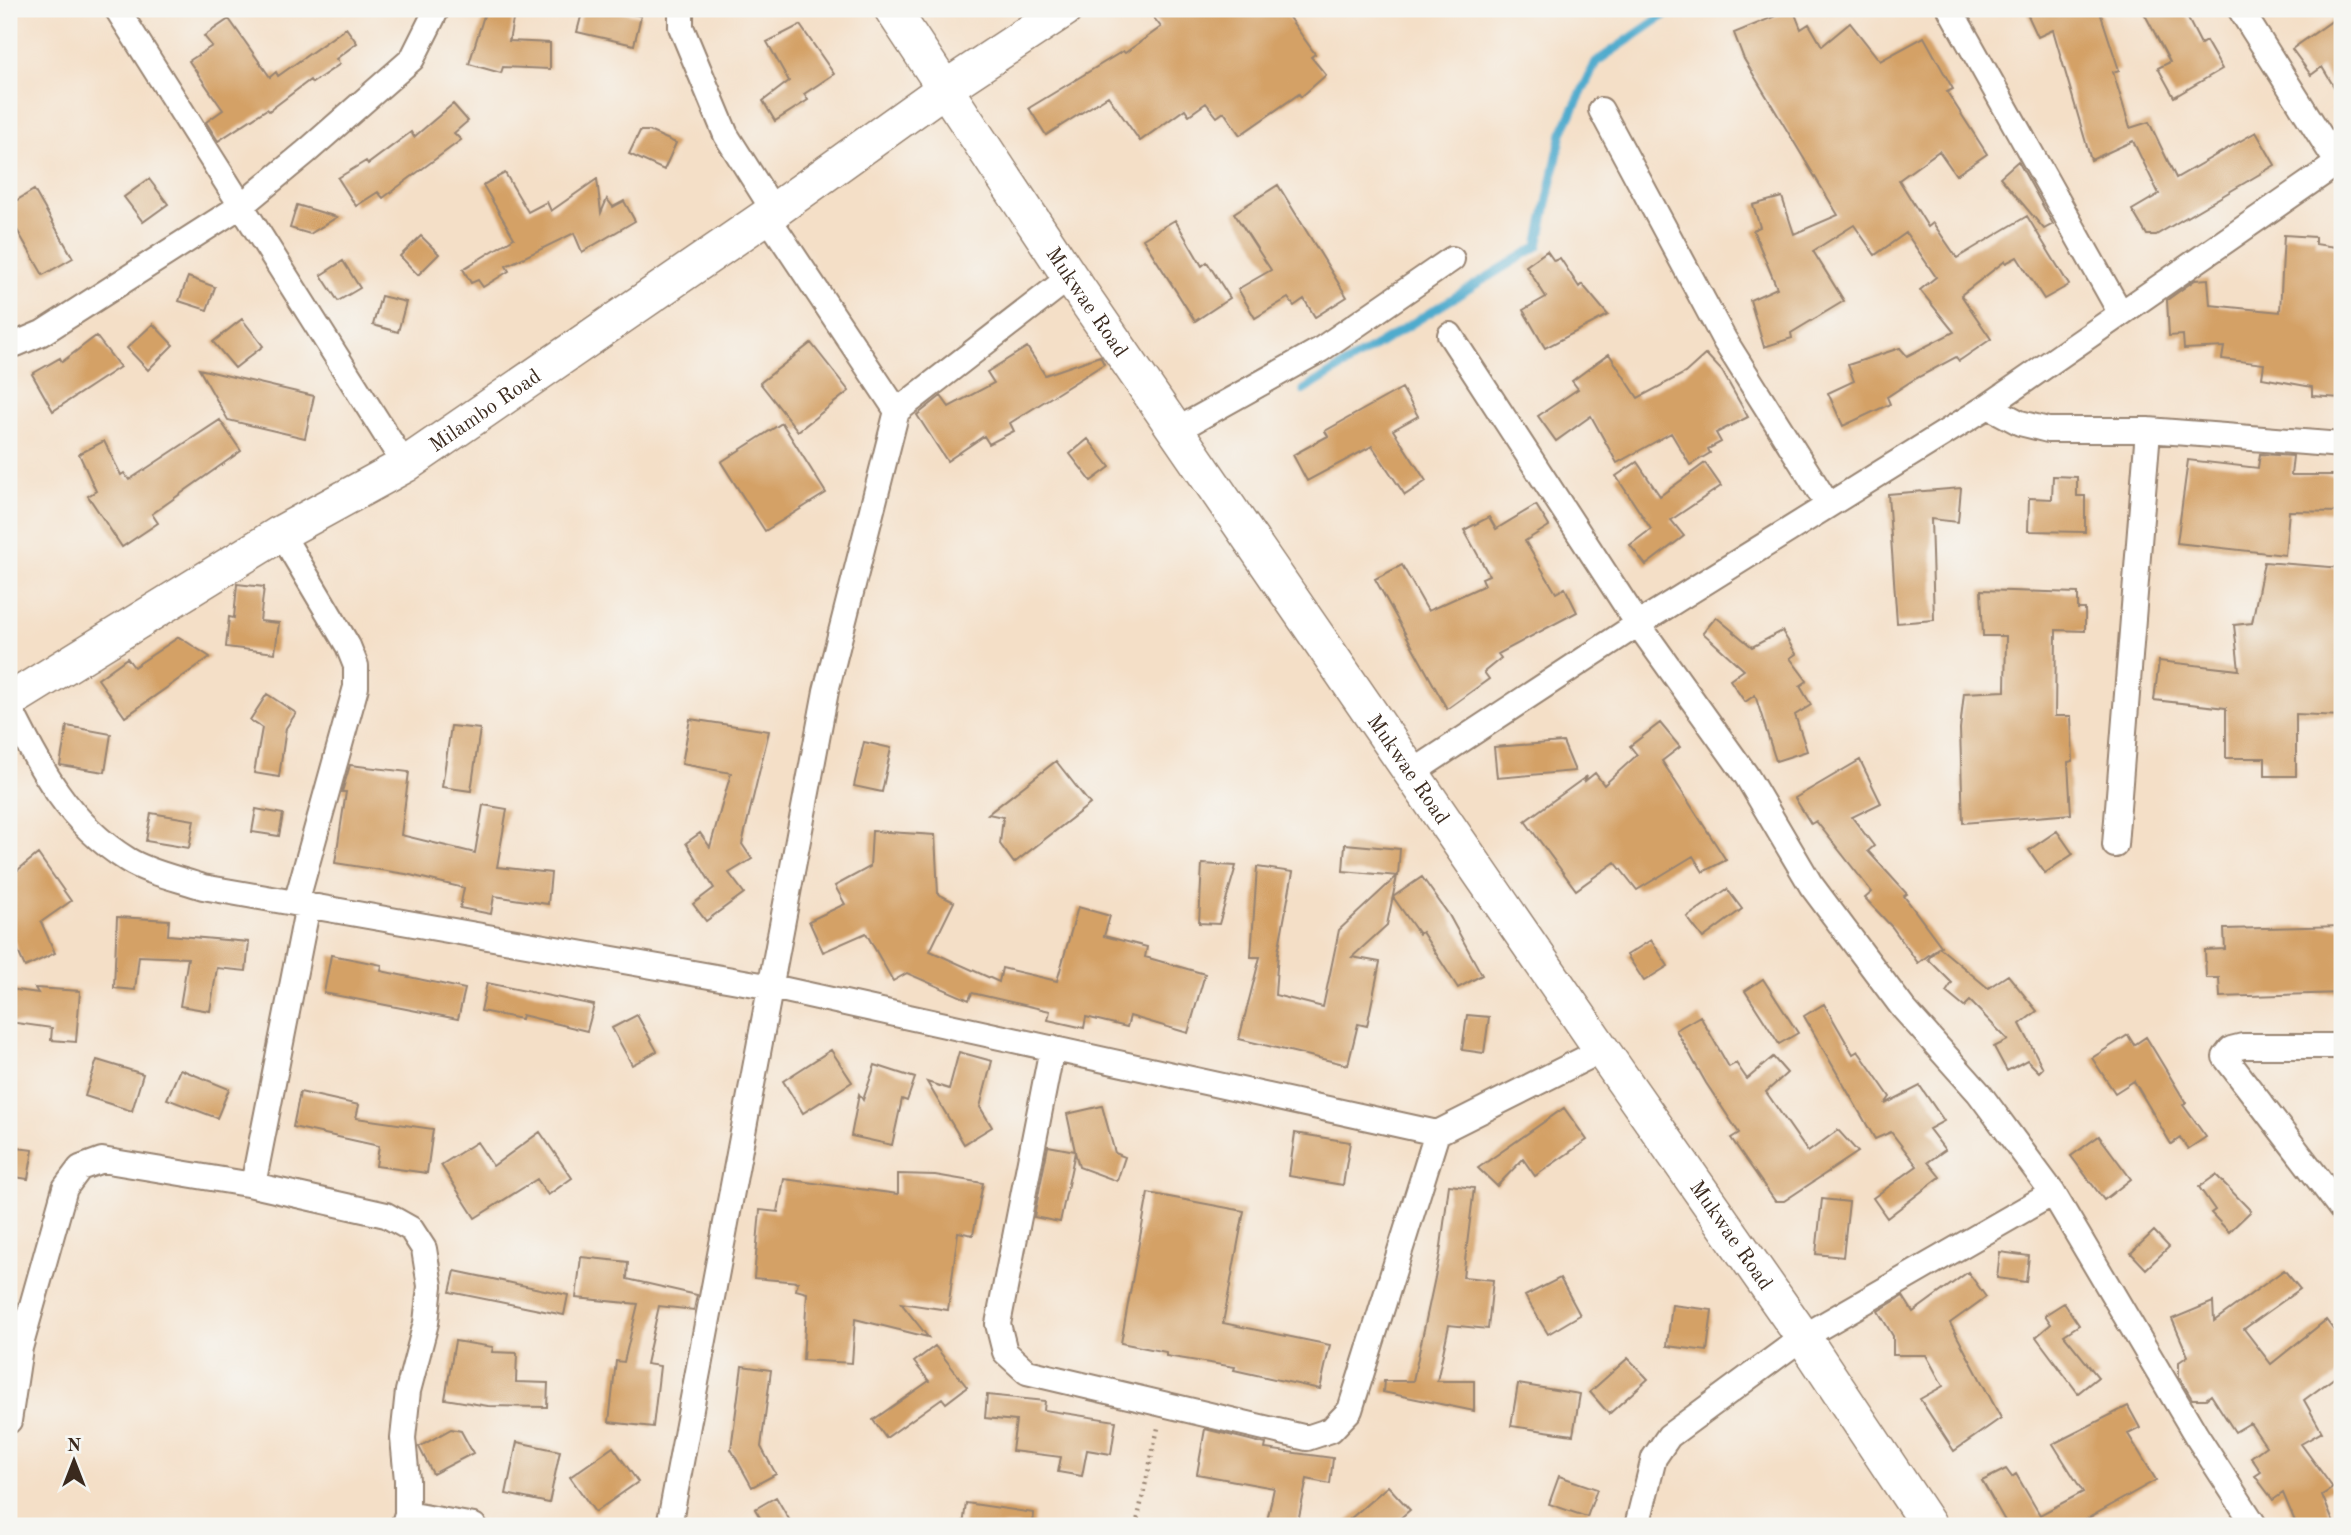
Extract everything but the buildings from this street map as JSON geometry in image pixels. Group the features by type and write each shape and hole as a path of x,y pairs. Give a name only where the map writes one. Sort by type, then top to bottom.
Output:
{"street":[{"path":"117,9 405,465"},
{"path":"9,344 16,344 42,332 242,205 412,59 437,9"},
{"path":"681,9 681,27 726,135 771,213 897,411"},
{"name":"Mukwae Road","path":"892,9 1070,276 1602,1050 1803,1337 1929,1526"},
{"name":"Milambo Road","path":"9,704 281,533 405,465 771,213 944,89 1065,9"},
{"path":"1950,9 2120,312"},
{"path":"1413,772 1638,624 1988,405 2120,312 2340,164 2240,9"},
{"path":"1601,110 1725,341 1828,505"},
{"path":"1177,429 1320,350 1452,259"},
{"path":"669,1526 826,691 897,411 1070,276"},
{"path":"1450,335 1638,624 1746,775 1811,885 1903,1009 1979,1093 2053,1192 2196,1435 2255,1526"},
{"path":"1988,405 2020,423 2048,430 2148,429 2342,444"},
{"path":"2115,845 2148,429"},
{"path":"253,1185 302,904 356,687 356,666 348,646 281,533"},
{"path":"9,704 39,766 72,816 129,861 203,887 772,987 1437,1133 1602,1050"},
{"path":"2342,1046 2243,1046 2231,1049 2225,1057 2342,1210"},
{"path":"1052,1048 998,1324 1005,1352 1027,1372 1307,1438 1331,1430 1350,1410 1437,1133"},
{"path":"9,1421 15,1347 65,1188 80,1168 102,1160 253,1185 386,1215 411,1229 424,1250 430,1286 426,1323 408,1391 403,1438 405,1520 474,1526"},
{"path":"1637,1526 1654,1458 1669,1436 1803,1337 2053,1192"}],"path":[{"path":"1136,1526 1163,1404"}],"waterway":[{"path":"1304,390 1538,246 1562,133 1596,62 1673,9"}]}
